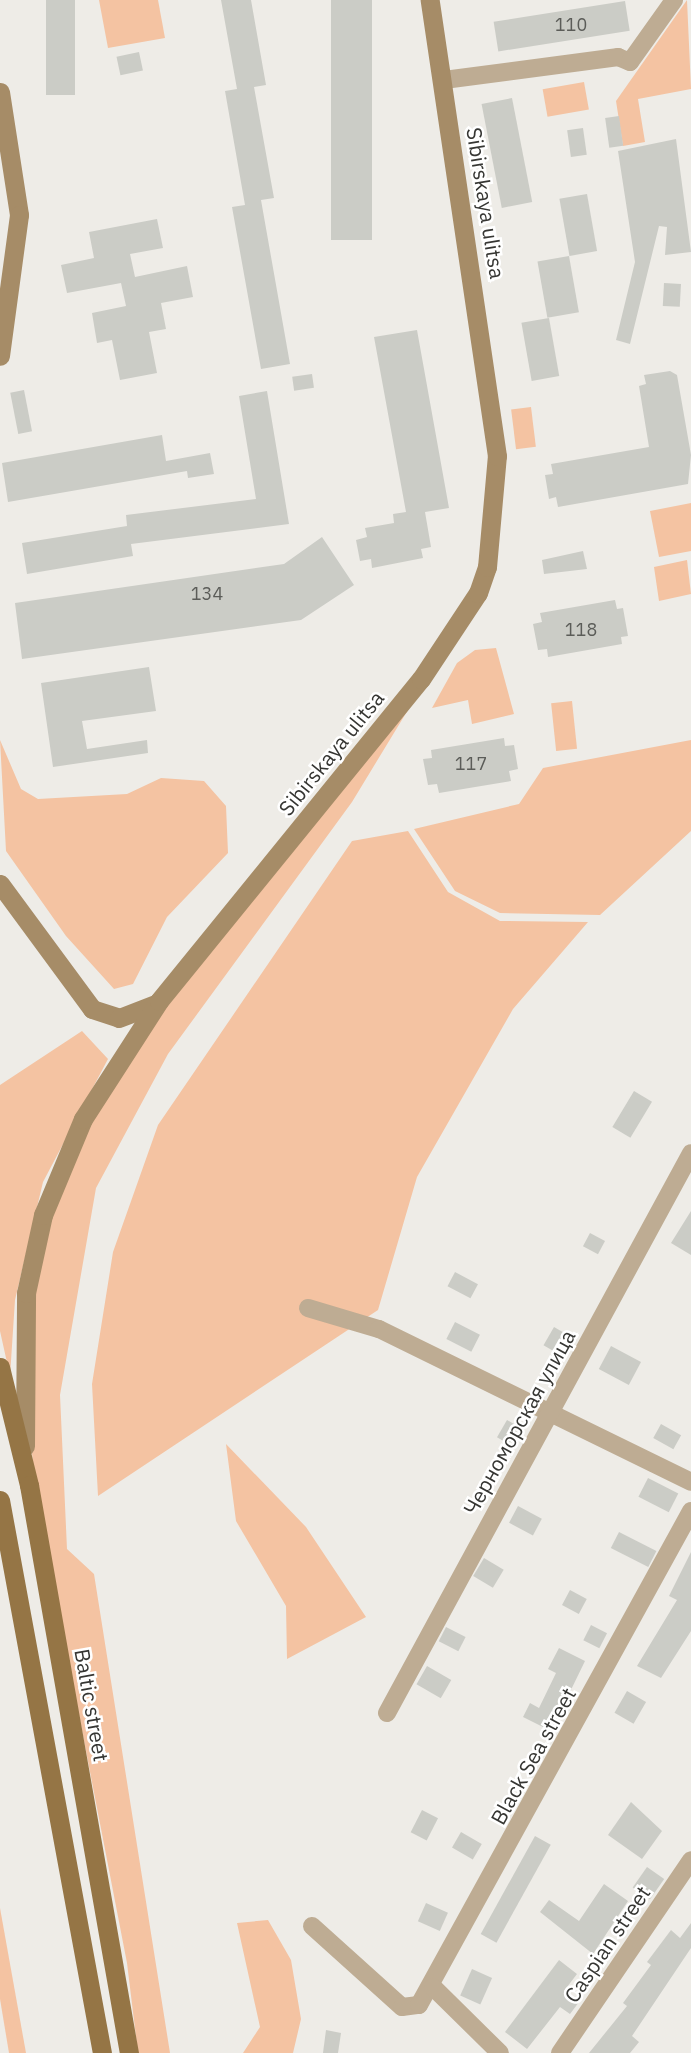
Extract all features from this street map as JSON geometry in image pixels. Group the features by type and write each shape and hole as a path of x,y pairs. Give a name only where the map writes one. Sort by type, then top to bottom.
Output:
{"main road":[{"name":"Sibirskaya ulitsa","path":"29,1485 23,1334 43,1215 83,1119 159,1001 421,679 478,593 487,567 497,456 444,80 430,0"},
{"path":"0,92 15,175 0,356"},
{"path":"0,884 92,1009 128,1017 159,1001"},
{"name":"Baltic street","path":"0,1367 29,1485 129,2053"},
{"path":"0,1500 102,2053"}],"street":[{"path":"444,80 618,57 630,62 674,0"},
{"name":"Черноморская улица","path":"387,1713 691,1153"},
{"path":"307,1308 379,1329 551,1411 691,1482"},
{"name":"Black Sea street","path":"312,1926 402,2007 419,2006 433,1987 691,1511"},
{"name":"Caspian street","path":"560,2053 691,1860"},
{"path":"433,1987 500,2053"}],"shaded area":[{"path":"99,0 158,0 165,38 108,48"},
{"path":"687,0 691,89 638,99 645,142 623,146 616,101"},
{"path":"584,82 589,110 548,117 543,89"},
{"path":"531,407 536,447 516,449 511,409"},
{"path":"691,503 691,551 659,557 650,511"},
{"path":"687,560 691,594 659,601 654,567"},
{"path":"496,648 514,714 472,724 468,700 432,708 457,663 475,650"},
{"path":"414,700 352,802 168,1054 96,1188 60,1395 67,1549 94,1574 170,2053 138,2053 127,1963 37,1498 25,1392 29,1300 60,1178 147,1027"},
{"path":"572,701 577,749 556,751 551,703"},
{"path":"0,740 21,789 38,799 127,794 161,778 204,781 226,806 228,853 167,917 133,984 114,989 66,936 6,851"},
{"path":"691,740 691,831 600,915 500,913 455,891 414,829 519,804 543,768"},
{"path":"408,831 448,892 500,921 588,922 513,1009 417,1177 378,1310 98,1496 92,1384 113,1252 158,1125 352,841"},
{"path":"82,1031 108,1059 43,1182 15,1300 10,1376 0,1331 0,1085"},
{"path":"226,1444 306,1527 366,1617 287,1659 286,1606 236,1521"},
{"path":"0,1908 26,2053 9,2053 0,1999"},
{"path":"268,1920 291,1960 301,2019 293,2053 243,2053 260,2027 237,1923"}],"building":[{"path":"46,0 75,0 75,95 46,95"},
{"path":"221,0 251,0 266,85 254,87 274,198 261,200 290,364 261,369 232,207 245,205 225,91 237,89"},
{"path":"331,0 372,0 372,240 331,240"},
{"path":"625,1 630,31 498,51 494,22"},
{"path":"139,52 143,71 120,75 117,57"},
{"path":"512,98 532,202 502,208 482,104"},
{"path":"619,116 623,146 609,148 605,118"},
{"path":"583,128 587,155 571,157 567,130"},
{"path":"676,139 691,252 665,255 667,227 659,226 630,344 616,340 635,262 618,151"},
{"path":"587,194 597,251 569,256 559,199"},
{"path":"157,219 163,248 130,254 135,277 187,266 193,297 161,303 166,329 149,332 157,373 120,380 112,340 97,343 92,313 126,306 121,283 67,293 61,265 94,258 89,232"},
{"path":"569,256 579,312 547,318 537,262"},
{"path":"664,283 681,284 680,307 663,306"},
{"path":"549,318 559,376 532,381 521,323"},
{"path":"417,330 449,508 425,512 431,547 421,549 423,558 372,568 371,559 360,561 356,540 367,537 365,528 394,523 393,514 406,512 374,337"},
{"path":"670,371 677,375 691,455 688,484 558,507 556,497 549,499 545,475 553,474 551,464 649,447 639,386 646,384 644,375"},
{"path":"312,374 314,388 294,391 292,377"},
{"path":"24,390 32,431 18,434 10,393"},
{"path":"267,391 289,524 131,544 133,556 27,574 22,543 127,526 126,515 256,499 239,396"},
{"path":"162,435 166,461 210,453 214,474 188,478 187,471 8,502 2,463"},
{"path":"322,537 354,585 301,620 22,659 15,603 284,564"},
{"path":"583,551 587,569 544,574 542,560"},
{"path":"615,600 617,609 623,608 628,636 621,637 622,644 548,657 547,649 538,650 533,624 542,622 540,613"},
{"path":"149,667 156,711 82,721 87,749 147,740 148,753 53,767 41,683"},
{"path":"504,738 505,746 514,745 518,769 509,771 511,781 439,793 437,784 428,785 423,759 432,758 431,750"},
{"path":"634,1091 652,1102 630,1138 612,1127"},
{"path":"691,1211 691,1255 671,1243"},
{"path":"590,1233 605,1241 598,1254 583,1246"},
{"path":"455,1272 478,1284 470,1298 447,1286"},
{"path":"455,1322 480,1335 471,1352 446,1339"},
{"path":"554,1327 575,1339 564,1357 544,1345"},
{"path":"611,1346 641,1362 629,1385 599,1369"},
{"path":"507,1420 519,1427 509,1444 497,1437"},
{"path":"661,1424 681,1435 673,1449 653,1438"},
{"path":"648,1478 678,1493 669,1512 638,1497"},
{"path":"518,1506 542,1519 533,1535 509,1523"},
{"path":"619,1532 656,1551 648,1567 611,1548"},
{"path":"691,1552 691,1631 661,1678 637,1666 677,1600 669,1596"},
{"path":"484,1558 504,1570 493,1588 473,1576"},
{"path":"570,1590 587,1599 579,1614 562,1605"},
{"path":"591,1625 607,1633 599,1648 583,1640"},
{"path":"446,1627 466,1637 458,1651 439,1641"},
{"path":"559,1648 585,1661 551,1731 523,1717 530,1703 539,1708 556,1673 548,1669"},
{"path":"427,1666 451,1680 441,1698 416,1684"},
{"path":"627,1691 646,1702 634,1724 614,1713"},
{"path":"631,1802 662,1831 642,1859 608,1835"},
{"path":"422,1810 438,1818 427,1840 411,1832"},
{"path":"461,1832 482,1844 473,1860 452,1848"},
{"path":"535,1836 551,1845 496,1943 481,1934"},
{"path":"647,1867 664,1879 650,1900 633,1887"},
{"path":"604,1884 628,1901 593,1954 540,1912 549,1900 579,1921"},
{"path":"426,1903 448,1913 440,1931 418,1921"},
{"path":"691,1923 691,1948 632,2036 639,2042 630,2053 589,2053 627,2006 623,2003 651,1965 647,1962 671,1930 680,1938"},
{"path":"559,1960 577,1974 564,1991 579,2002 570,2014 560,2007 527,2049 505,2032"},
{"path":"472,1969 492,1978 480,2004 460,1995"},
{"path":"326,2030 341,2033 338,2053 323,2053"}]}
